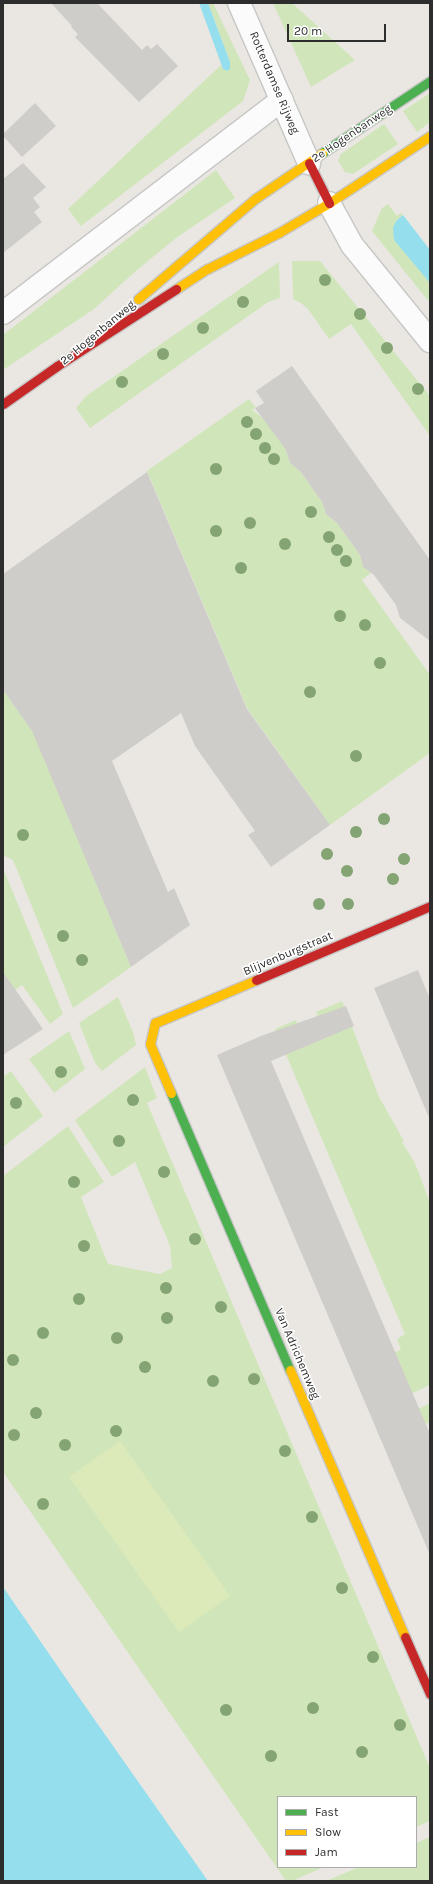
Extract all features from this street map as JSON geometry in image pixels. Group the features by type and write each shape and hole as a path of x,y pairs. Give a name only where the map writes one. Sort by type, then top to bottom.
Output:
{"street":[{"name":"Rotterdamse Rijweg","path":"239,3 308,163"},
{"name":"2e Hogenbanweg","path":"57,366 193,253 256,198 430,81"},
{"path":"3,313 282,100"},
{"name":"2e Hogenbanweg","path":"57,366 207,269 280,232 329,203 430,136"},
{"path":"308,163 352,245 430,341"},
{"path":"3,404 57,366"},
{"name":"Blijvenburgstraat","path":"155,1023 430,906"},
{"name":"Van Adrichemweg","path":"155,1023 150,1044 430,1694"}],"green space":[{"path":"208,3 213,3 250,80 243,101 81,226 68,209 221,65 223,69 230,62"},
{"path":"273,3 292,3 355,60 311,87"},
{"path":"430,93 430,122 417,132 403,111"},
{"path":"384,124 398,144 353,174 345,172 338,161 341,154"},
{"path":"216,170 235,198 176,238 137,270 94,309 3,370 3,335"},
{"path":"388,204 397,216 401,213 403,215 396,221 430,283 430,303 372,231 382,208"},
{"path":"292,261 320,261 430,396 430,436 351,324 329,339 308,309 293,299"},
{"path":"279,262 280,298 268,302 90,428 76,408 86,396"},
{"path":"249,399 256,408 252,410 264,419 286,450 290,463 300,471 322,502 326,514 337,523 360,555 363,567 371,573 362,580 430,675 430,753 330,825 247,708 147,471"},
{"path":"3,690 33,732 131,967 73,1008 13,860 3,855"},
{"path":"3,868 63,1014 50,1024 22,985 15,990 3,973"},
{"path":"118,997 133,1032 136,1045 102,1071 95,1063 79,1023"},
{"path":"342,1001 379,1097 404,1141 402,1142 415,1163 430,1203 430,1385 411,1394 395,1352 401,1350 397,1339 405,1334 275,1029 296,1020 306,1046 326,1038 316,1012"},
{"path":"69,1031 85,1069 54,1093 29,1059"},
{"path":"145,1067 157,1098 147,1103 430,1768 430,1821 417,1827 417,1796 277,1796 277,1868 3,1472 3,1176 68,1126 104,1182 81,1197 108,1264 160,1274 172,1268 170,1246 135,1162 112,1177 75,1120"},
{"path":"11,1071 43,1116 3,1147 3,1077"},
{"path":"430,1403 430,1422 382,1442 377,1431"},
{"path":"120,1441 230,1596 179,1632 69,1477"},
{"path":"430,1837 430,1881 326,1881 357,1868 417,1868 417,1843"},
{"path":"277,1868 322,1868 292,1881 286,1881"}],"water":[{"path":"199,3 208,3 230,62 230,68 228,71 223,69"},
{"path":"403,215 430,250 430,283 394,240 393,228 396,221"},
{"path":"3,1587 85,1706 208,1881 3,1881"}],"building":[{"path":"51,3 97,3 142,50 147,45 151,49 157,44 178,66 139,102 75,37 78,34"},
{"path":"35,103 56,126 22,157 3,136 3,134"},
{"path":"23,163 46,187 33,198 40,207 34,212 42,222 3,253 3,179"},
{"path":"292,366 430,560 430,641 400,618 396,605 374,575 363,567 360,555 337,523 326,514 322,502 300,471 290,463 286,450 255,408 264,403 256,391"},
{"path":"147,472 247,709 330,825 271,867 248,835 255,831 195,746 181,713 112,761 168,892 174,888 190,925 131,967 32,731 3,690 3,574"},
{"path":"418,970 430,999 430,1120 374,988"},
{"path":"3,972 43,1029 3,1055"},
{"path":"346,1006 354,1026 271,1061 430,1434 430,1555 217,1055 261,1036"}],"traffic: fast":[{"path":"322,153 430,81"},
{"path":"171,1093 290,1370"}],"traffic: slow":[{"path":"176,289 207,269 280,232 329,203 430,136"},
{"path":"138,299 256,198 322,153"},
{"path":"171,1093 150,1044 155,1023 256,980"},
{"path":"290,1370 405,1637"}],"traffic: jam":[{"path":"309,163 329,203"},
{"path":"3,404 57,366 176,289"},
{"path":"256,980 430,906"},
{"path":"405,1637 430,1694"}]}
